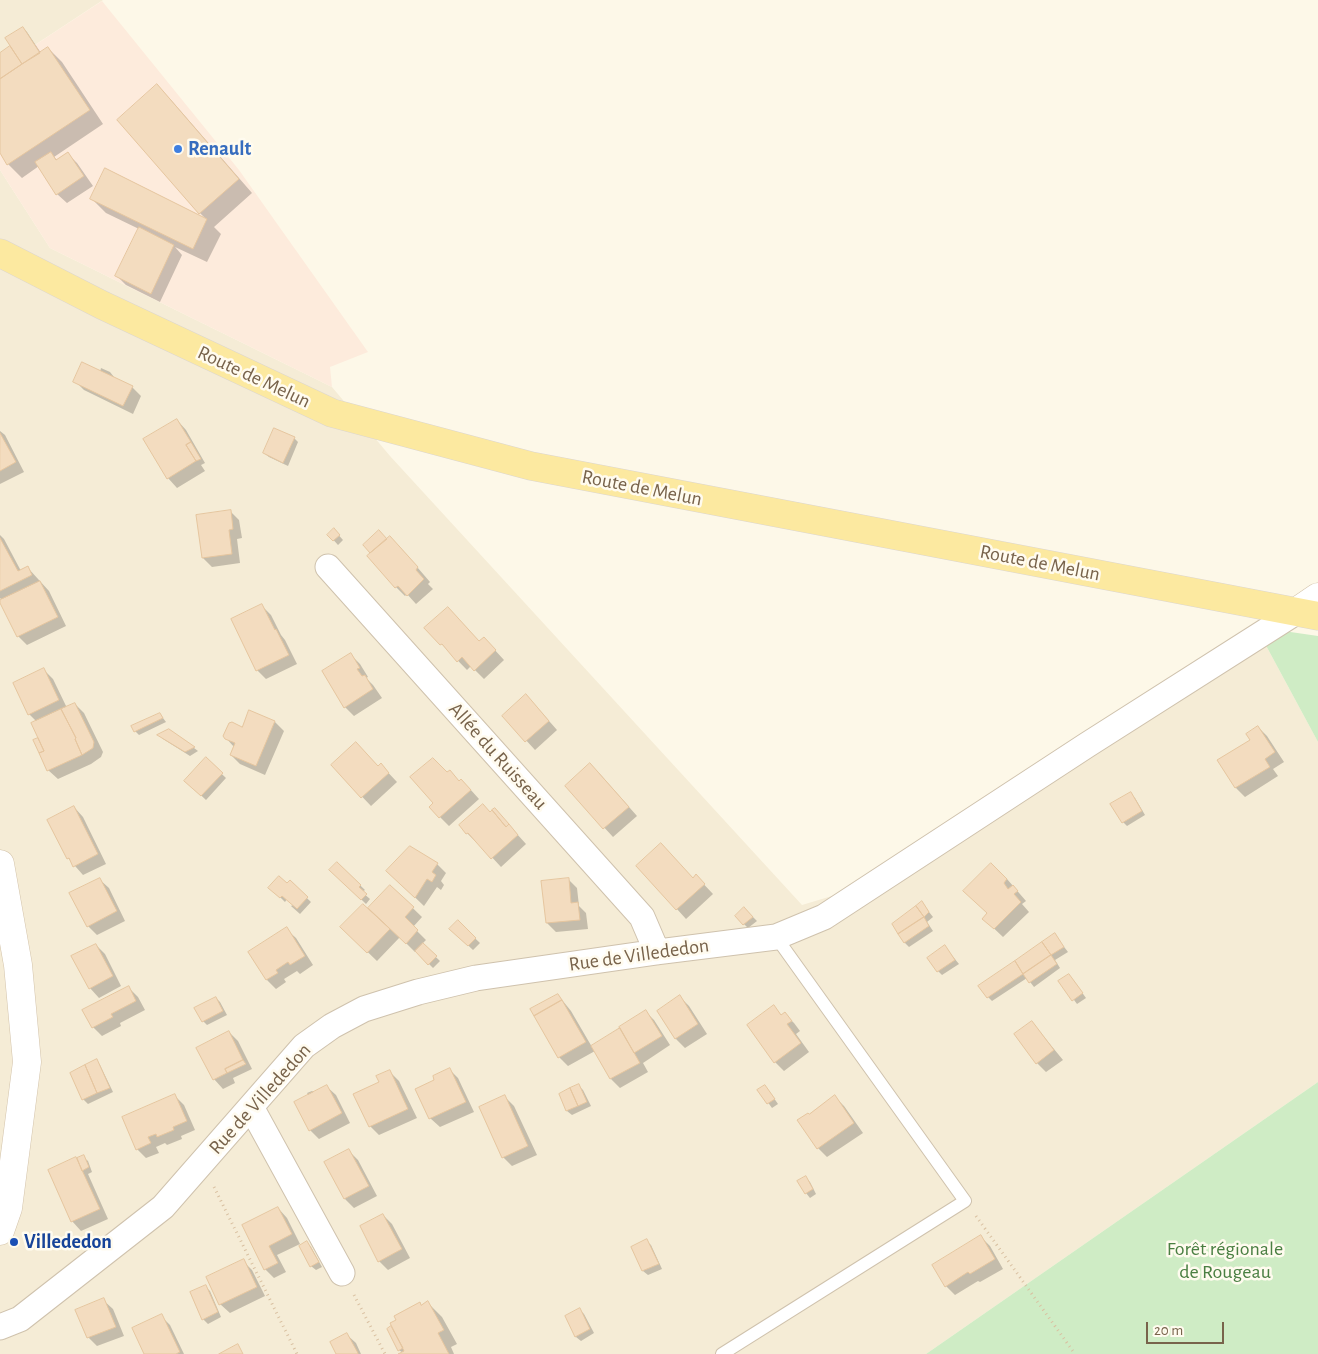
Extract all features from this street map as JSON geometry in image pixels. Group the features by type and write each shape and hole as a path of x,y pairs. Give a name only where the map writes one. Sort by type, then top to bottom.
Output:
{"main road":[{"name":"Route de Melun","path":"0,254 111,309 332,413 531,466 1311,608"}],"street":[{"name":"Allée du Ruisseau","path":"328,567 642,917 657,952"},
{"name":"Rue de Villededon","path":"0,1327 20,1319 163,1207 304,1046 332,1026 364,1009 418,992 476,978 776,937 824,917 1087,745 1311,608"},
{"path":"0,864 6,937 18,965 28,1062 8,1208 0,1231"},
{"path":"251,1107 342,1272"}],"lane":[{"path":"722,1354 965,1201 776,937"}],"path":[{"path":"202,1163 297,1354"},
{"path":"965,1201 1075,1354"},
{"path":"342,1272 385,1354"}],"shaded area":[{"path":"0,0 103,0 0,68"},
{"path":"102,1 239,170 368,352 330,367 332,387 50,248 0,170 0,68"},
{"path":"0,170 50,248 332,387 390,456 802,905 832,896 939,833 1256,627 1318,742 1318,1082 926,1354 0,1354"}],"green space":[{"path":"1256,627 1318,636 1318,742"},
{"name":"Forêt régionale de Rougeau","path":"1318,1082 1318,1354 926,1354"}],"building":[{"path":"23,27 40,53 22,64 5,38"},
{"path":"10,46 22,64 0,79 0,53"},
{"path":"48,47 90,110 7,165 0,153 0,79"},
{"name":"Renault","path":"157,84 239,179 199,214 117,120"},
{"path":"51,152 56,160 68,152 84,176 56,195 35,162"},
{"path":"105,168 207,219 193,249 90,199"},
{"path":"139,227 174,245 151,294 115,276"},
{"path":"82,362 133,386 123,406 73,382"},
{"path":"177,419 191,442 186,445 196,461 167,479 143,439"},
{"path":"274,428 295,437 283,463 263,453"},
{"path":"0,433 16,462 0,471"},
{"path":"191,442 201,459 196,461 186,445"},
{"path":"231,510 233,529 229,530 232,554 202,558 196,515"},
{"path":"334,528 340,535 333,541 327,535"},
{"path":"379,530 387,539 370,553 363,545"},
{"path":"390,536 418,567 416,570 424,579 407,596 398,586 395,588 367,556"},
{"path":"0,538 18,571 28,566 32,575 0,591"},
{"path":"40,581 58,617 17,637 0,600"},
{"path":"262,604 289,655 256,671 231,619"},
{"path":"448,607 479,641 484,637 496,650 474,671 462,657 457,662 442,644 440,645 424,628"},
{"path":"351,653 360,668 357,669 362,676 365,675 373,689 344,708 322,671"},
{"path":"44,668 59,700 28,715 13,683"},
{"path":"526,694 549,721 525,742 502,716"},
{"path":"75,703 94,742 93,748 82,755 76,738 61,709"},
{"path":"61,709 76,738 82,755 47,771 39,753 44,751 31,723"},
{"path":"249,710 275,721 256,766 230,755 235,743 225,739 223,736 229,723 232,722 242,727"},
{"path":"160,713 163,718 134,732 131,726"},
{"path":"1258,726 1275,752 1265,759 1270,767 1235,788 1217,760 1250,740 1246,734"},
{"path":"169,729 195,747 185,752 157,735"},
{"path":"38,738 44,751 39,753 33,740"},
{"path":"356,742 378,766 381,763 389,773 361,798 331,765"},
{"path":"206,757 223,773 201,796 184,781"},
{"path":"433,758 447,772 450,770 459,781 461,779 471,790 439,818 429,807 433,803 410,777"},
{"path":"590,763 629,807 603,829 565,786"},
{"path":"1131,792 1142,811 1122,823 1110,804"},
{"path":"483,804 490,812 492,810 506,827 509,824 518,835 491,859 459,825"},
{"path":"74,806 98,854 73,867 47,820"},
{"path":"495,808 509,824 506,827 492,810"},
{"path":"661,843 693,878 696,874 705,884 676,910 636,866"},
{"path":"410,846 438,863 432,872 436,875 432,882 427,879 415,898 386,871"},
{"path":"337,862 361,885 359,887 367,894 361,900 329,870"},
{"path":"991,863 1007,879 1004,883 1008,889 1013,885 1018,891 1014,894 1021,902 994,929 982,919 987,913 963,891"},
{"path":"279,876 287,883 290,880 308,897 297,909 282,896 280,898 268,888"},
{"path":"100,878 117,911 87,927 69,893"},
{"path":"569,878 571,903 578,902 580,920 546,923 541,881"},
{"path":"390,885 414,907 405,917 418,930 406,944 368,908"},
{"path":"922,901 929,912 924,917 916,906"},
{"path":"363,904 390,929 367,953 340,927"},
{"path":"916,906 924,917 898,934 892,924"},
{"path":"744,907 753,917 743,925 735,916"},
{"path":"924,917 929,926 904,943 898,934"},
{"path":"458,920 476,938 468,946 449,929"},
{"path":"287,927 305,956 290,965 288,962 276,970 278,973 266,980 248,952"},
{"path":"1055,933 1064,947 1051,955 1042,942"},
{"path":"1042,942 1051,955 1023,974 1015,961"},
{"path":"423,943 437,956 428,965 415,951"},
{"path":"96,944 113,976 89,989 71,956"},
{"path":"945,945 955,960 937,972 927,958"},
{"path":"1051,955 1057,964 1029,983 1023,974"},
{"path":"1015,961 1023,974 987,998 978,986"},
{"path":"1069,974 1083,993 1072,1001 1058,981"},
{"path":"129,986 136,1001 111,1014 113,1017 92,1028 82,1010"},
{"path":"558,994 562,1000 534,1016 530,1009"},
{"path":"680,995 698,1024 675,1039 657,1011"},
{"path":"216,997 223,1011 202,1022 194,1008"},
{"path":"562,1000 586,1042 558,1058 534,1016"},
{"path":"774,1005 781,1015 785,1012 792,1021 787,1024 801,1043 774,1063 747,1025"},
{"path":"646,1010 662,1036 634,1053 619,1027"},
{"path":"1032,1021 1054,1050 1036,1064 1014,1034"},
{"path":"620,1028 640,1063 610,1079 591,1046"},
{"path":"229,1031 243,1060 225,1069 227,1073 213,1080 196,1048"},
{"path":"97,1059 110,1088 97,1093 85,1065"},
{"path":"243,1060 246,1064 227,1073 225,1069"},
{"path":"85,1065 97,1093 82,1100 70,1073"},
{"path":"450,1068 466,1102 429,1119 415,1089 434,1080 433,1076"},
{"path":"390,1070 408,1109 369,1127 353,1094 379,1082 376,1076"},
{"path":"579,1084 587,1102 578,1106 570,1088"},
{"path":"327,1085 342,1113 309,1131 294,1102"},
{"path":"765,1085 775,1099 767,1104 757,1090"},
{"path":"570,1088 578,1106 566,1111 559,1094"},
{"path":"175,1094 187,1121 173,1127 174,1130 157,1137 156,1134 148,1137 151,1143 136,1150 122,1117"},
{"path":"505,1095 528,1146 502,1158 479,1107"},
{"path":"835,1095 854,1123 817,1149 797,1120 809,1114"},
{"path":"349,1149 369,1186 344,1199 324,1162"},
{"path":"84,1155 89,1167 82,1171 77,1158"},
{"path":"76,1157 100,1209 71,1222 48,1170"},
{"path":"806,1176 813,1189 805,1194 797,1181"},
{"path":"278,1207 292,1234 269,1246 278,1263 264,1270 242,1225"},
{"path":"383,1214 402,1249 378,1262 360,1226"},
{"path":"981,1235 995,1259 970,1274 968,1272 945,1287 932,1265"},
{"path":"647,1239 659,1264 642,1271 631,1247"},
{"path":"307,1241 319,1262 310,1267 299,1246"},
{"path":"244,1259 257,1287 219,1305 206,1277"},
{"path":"206,1285 218,1312 202,1320 190,1292"},
{"path":"104,1298 116,1327 87,1338 75,1310"},
{"path":"428,1301 444,1330 438,1333 449,1354 398,1354 404,1351 390,1323 396,1320 394,1316 420,1302 421,1305"},
{"path":"580,1308 590,1329 575,1337 565,1316"},
{"path":"162,1314 180,1352 176,1354 144,1354 132,1328"},
{"path":"391,1326 403,1348 398,1351 387,1329"},
{"path":"347,1333 358,1354 336,1354 330,1342"},
{"path":"238,1344 243,1354 219,1354"}],"place":[{"name":"Renault","path":"178,149"},
{"name":"Villededon","path":"14,1242"}]}
